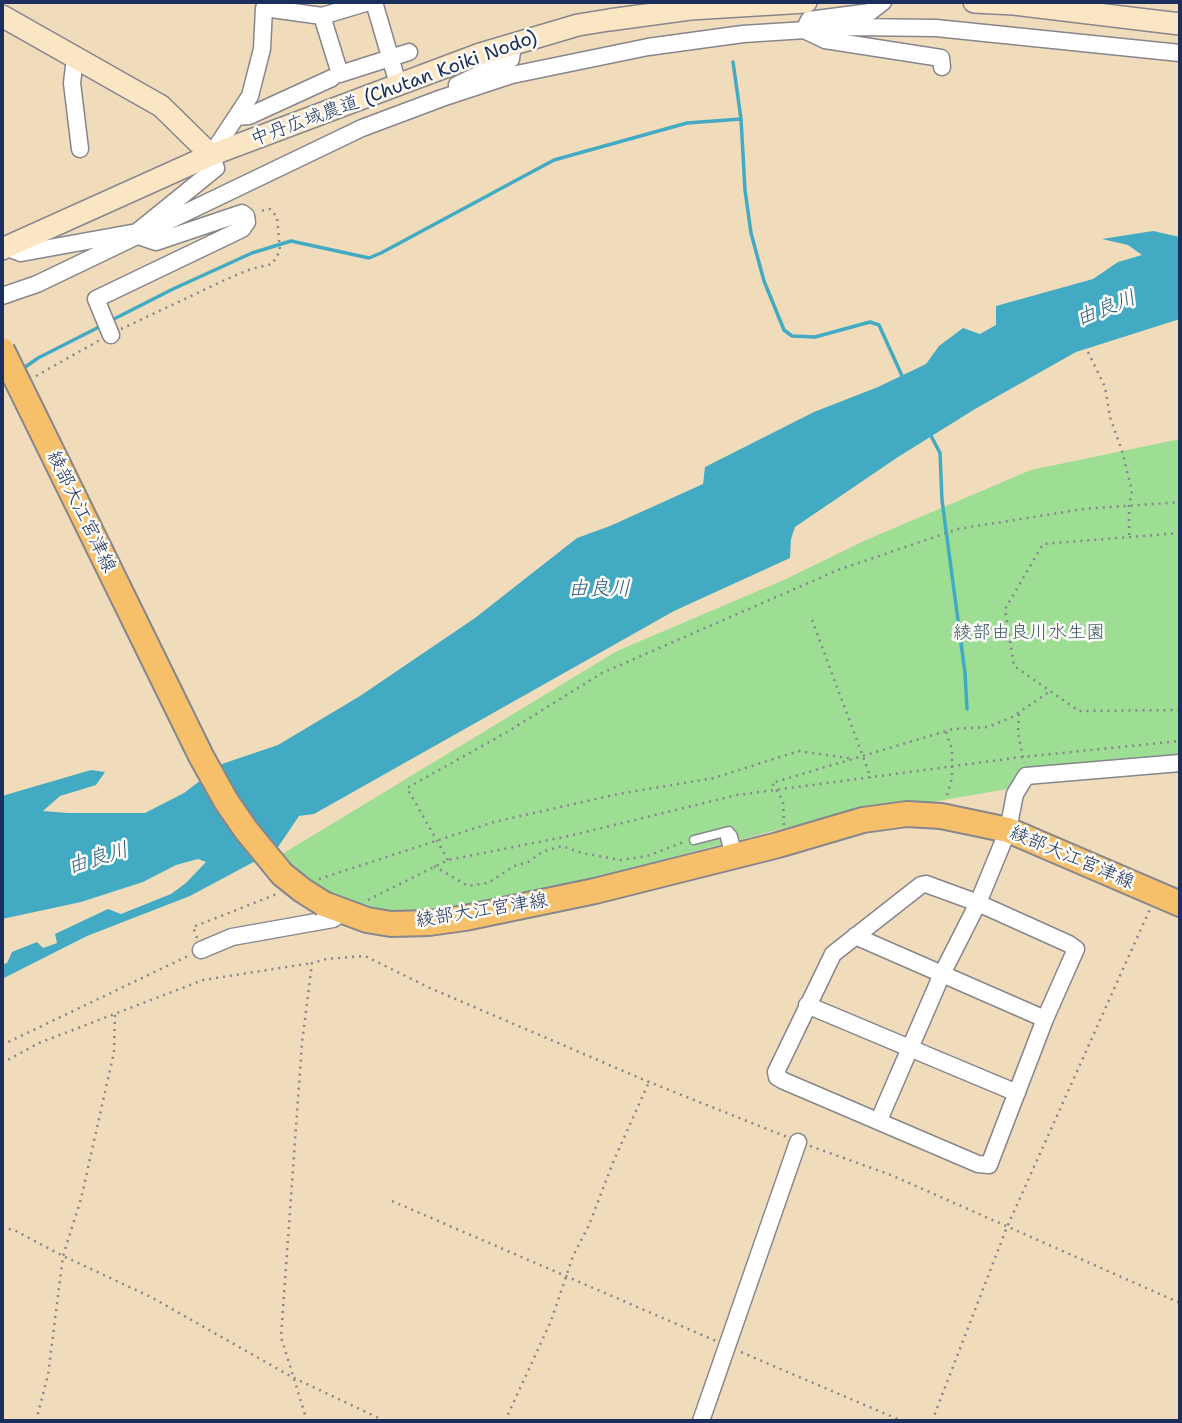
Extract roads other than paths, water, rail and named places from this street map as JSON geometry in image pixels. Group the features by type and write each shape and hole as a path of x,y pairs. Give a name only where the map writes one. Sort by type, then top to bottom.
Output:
{"main road":[{"name":"綾部大江宮津線","path":"2,350 201,756 226,801 246,831 282,874 302,890 334,908 366,920 391,924 429,923 595,891 732,846 778,845 863,820 907,814 942,816 1008,830 1180,904"}],"street":[{"path":"211,155 250,96 262,49 264,8 322,16 372,2 398,84"},
{"name":"中丹広域農道 (Chutan Koiki Nodo)","path":"3,248 211,155 480,54 578,25 609,20 690,9 806,2"},
{"path":"804,30 809,20 870,12 883,2"},
{"path":"974,2 1014,4 1180,24"},
{"path":"2,16 161,106 211,155 216,168 137,234 21,253 3,248"},
{"path":"322,16 340,74 409,52"},
{"path":"2,296 37,284 362,128 512,75 648,47 743,34 853,27 936,28 1180,53"},
{"path":"804,30 825,40 941,58 942,67"},
{"path":"442,98 440,93 511,59 513,44"},
{"path":"75,58 72,83 79,149"},
{"path":"236,117 249,116 332,78"},
{"path":"282,101 294,124"},
{"path":"111,335 96,299 242,229 247,222 246,216 242,214 156,243 137,234"},
{"path":"879,1120 942,974 978,903 1008,830 1014,794 1026,776 1180,763"},
{"path":"926,884 978,903 1075,947 989,1165 978,1164 777,1077 777,1066 833,954 855,936 921,885 926,884"},
{"path":"201,950 232,937 333,919 334,908"},
{"path":"855,936 1045,1019"},
{"path":"807,1005 1017,1093"},
{"path":"701,1421 797,1142"}],"lane":[{"path":"694,840 729,831 732,846"}],"water":[{"name":"由良川","path":"1153,231 1180,237 1180,319 1076,352 975,409 795,527 790,558 674,611 314,814 299,816 276,850 190,896 87,936 2,979 2,965 7,963 12,952 37,942 43,948 57,943 55,934 108,909 121,914 171,894 206,862 198,859 176,865 143,882 81,902 2,919 2,796 91,770 105,772 96,785 60,796 43,811 145,813 184,793 222,764 278,745 360,696 475,618 577,538 703,484 705,467 814,412 878,387 926,364 939,346 963,328 980,334 996,325 996,306 1093,279 1118,262 1142,255 1128,245 1102,239"}],"waterway":[{"path":"733,62 751,233 764,281 784,330 792,336 815,337 870,322 879,325 903,378"},
{"path":"110,321 252,253 291,241 369,258 554,160 687,123 741,119"},
{"path":"21,370 38,358 103,325"},
{"path":"929,432 940,453 942,500 965,673 967,709"}],"park label":[{"name":"綾部由良川水生園","path":"1029,633"}]}
